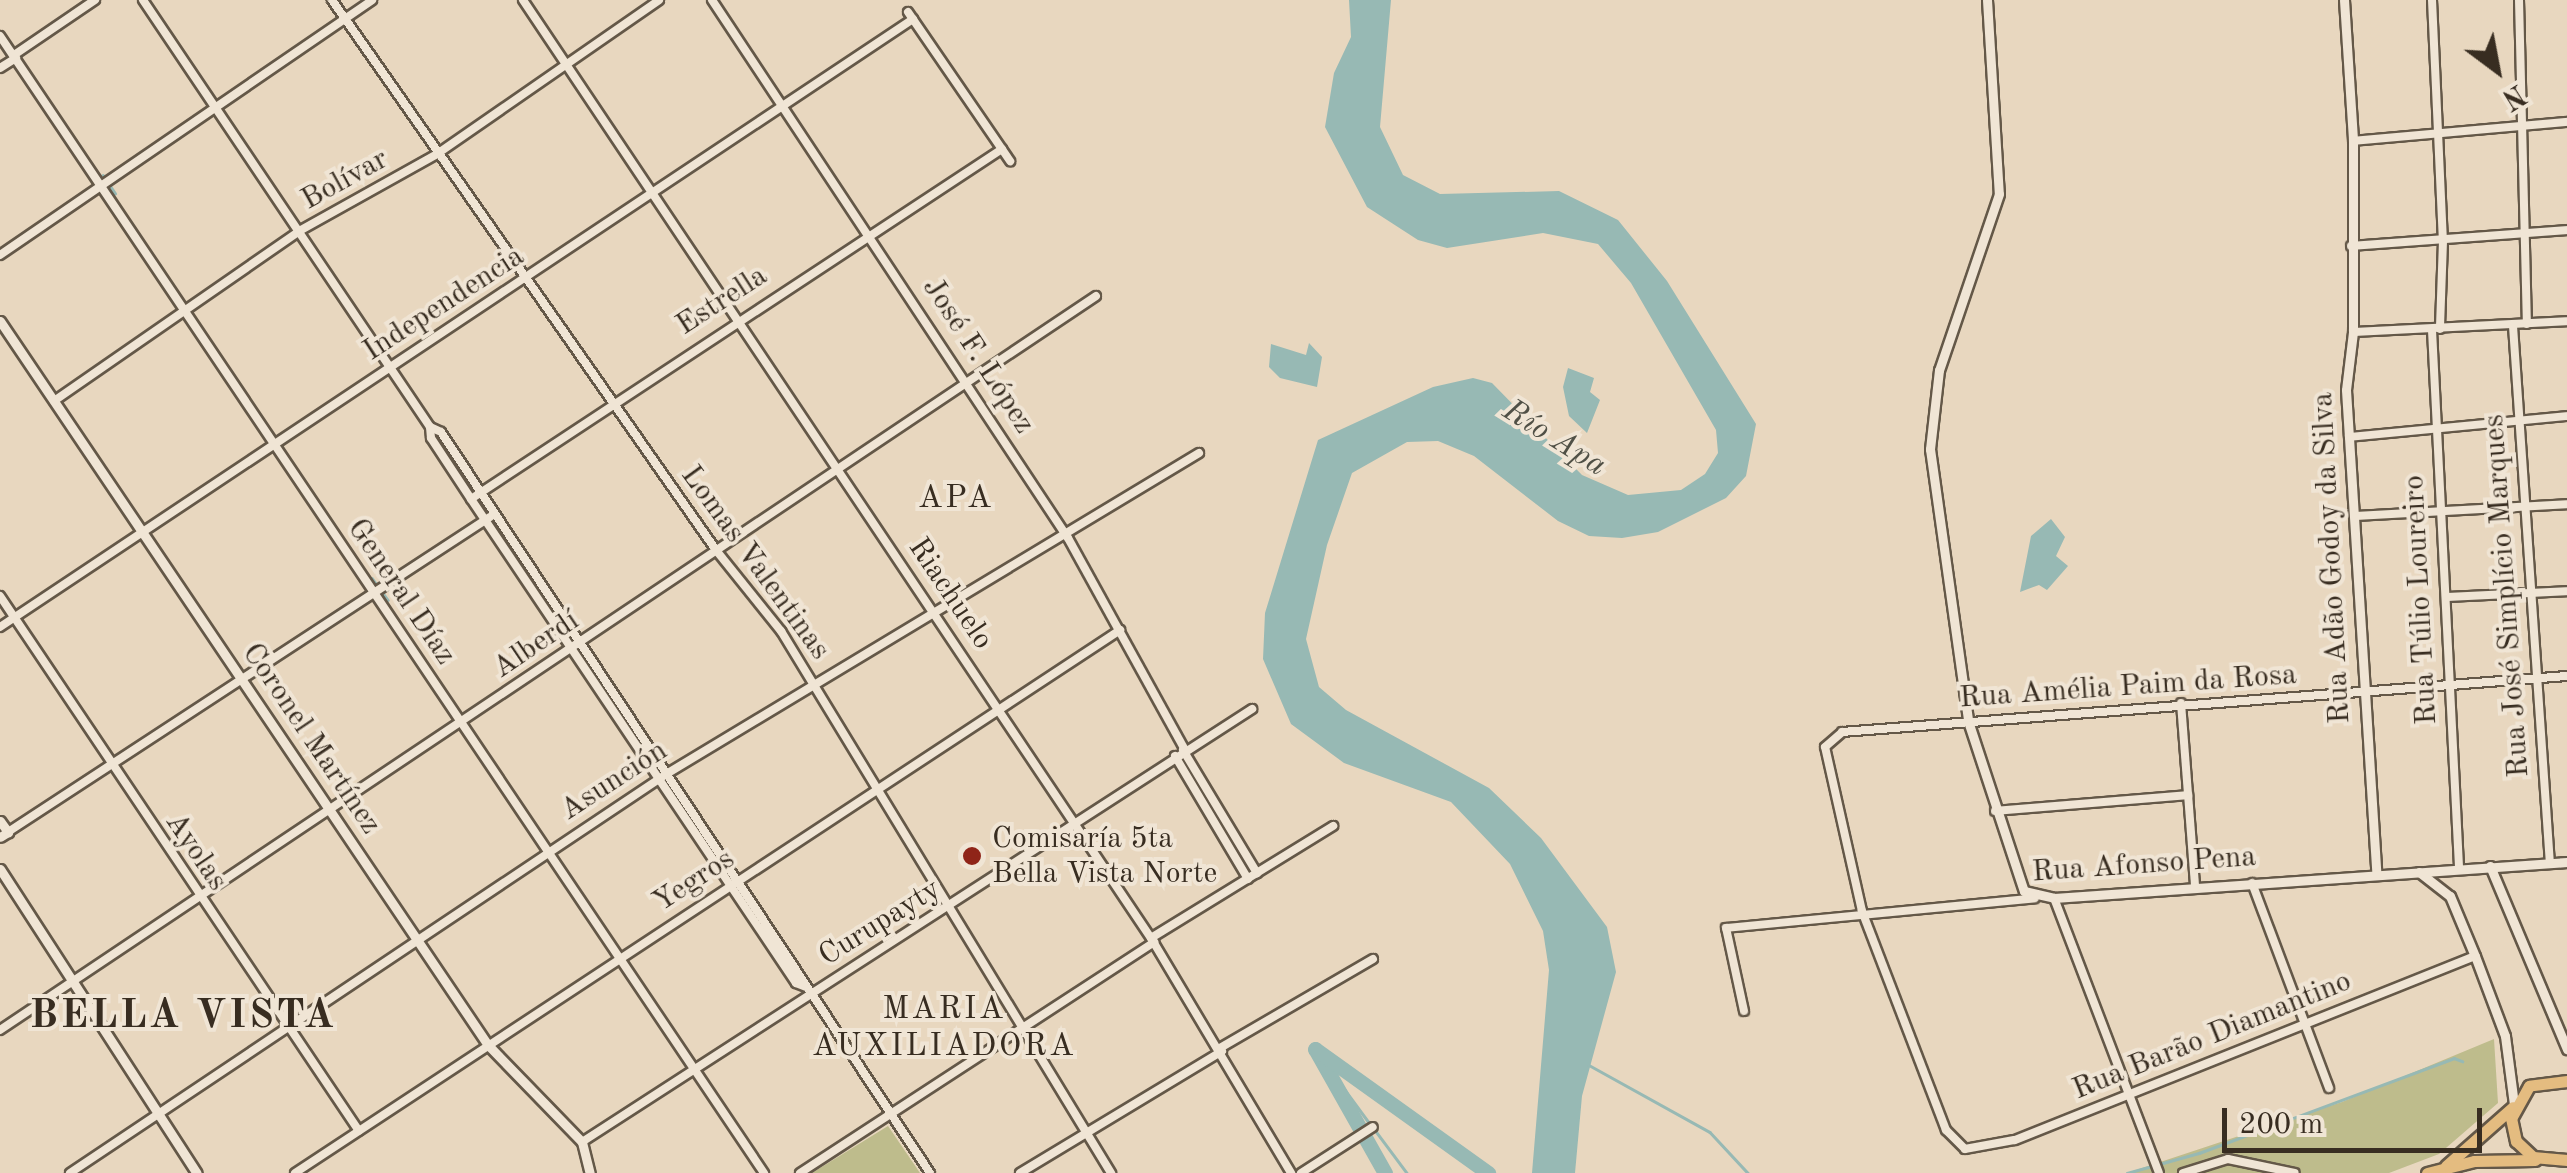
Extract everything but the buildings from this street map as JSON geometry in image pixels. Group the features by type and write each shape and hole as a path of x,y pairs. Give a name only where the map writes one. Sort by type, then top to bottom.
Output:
{"main road":[{"path":"2446,1166 2539,1081 2567,1081"},
{"path":"2514,1105 2516,1141 2556,1164"},
{"path":"2427,1173 2446,1166 2556,1164"}],"street":[{"path":"0,68 95,0"},
{"path":"143,0 391,365 430,427 431,438 730,885 796,983 808,990"},
{"name":"Lomas Valentinas","path":"332,0 612,404 815,684 1111,1173"},
{"path":"0,255 372,0"},
{"name":"Riachuelo","path":"524,0 1153,940 1291,1173"},
{"name":"Bolívar","path":"54,401 191,311 301,230 437,154 659,0"},
{"name":"José F. López","path":"712,0 1068,538 1120,630 1181,752 1253,876"},
{"path":"1987,0 1999,194 1939,370 1930,449 1968,721 2017,879 2035,898"},
{"name":"Rua Adão Godoy da Silva","path":"2344,0 2353,140 2349,437 2376,873"},
{"path":"2432,0 2438,134"},
{"path":"2519,0 2526,324"},
{"name":"Independencia","path":"0,628 910,16 1010,161"},
{"name":"General Díaz","path":"0,36 18,54 105,183 764,1173"},
{"path":"2353,140 2567,122"},
{"name":"Rua Túlio Loureiro","path":"2438,134 2443,240 2433,426 2459,867"},
{"name":"Estrella","path":"471,499 738,319 1002,149"},
{"path":"2351,246 2567,230"},
{"name":"Alberdí","path":"0,1030 330,814 580,641 1096,296"},
{"path":"2353,332 2567,320"},
{"name":"Coronel Martínez","path":"0,321 488,1045 582,1142 590,1173"},
{"name":"Rua José Simplício Marques","path":"2513,326 2522,506 2550,864"},
{"path":"2349,437 2567,416"},
{"path":"430,427 441,432 496,514 930,1173"},
{"name":"Asunción","path":"70,1173 668,772 935,612 1068,538 1199,454"},
{"path":"2354,516 2567,504"},
{"path":"0,820 4,834 496,514"},
{"path":"2446,597 2567,590"},
{"name":"Ayolas","path":"0,596 111,767 359,1131"},
{"name":"Yegros","path":"295,1173 1120,630"},
{"name":"Rua Amélia Paim da Rosa","path":"1862,911 1824,754 1827,740 1842,732 2567,676"},
{"path":"2181,703 2194,887"},
{"name":"Curupayty","path":"582,1142 808,990 952,905 1252,708"},
{"path":"1996,811 2188,795"},
{"path":"800,1173 1332,826"},
{"name":"Rua Afonso Pena","path":"1744,1011 1726,928 1862,911 2567,862"},
{"path":"2490,866 2567,1048"},
{"path":"0,868 197,1173"},
{"path":"2416,871 2450,896 2504,1036 2514,1105"},
{"path":"2252,883 2329,1088"},
{"path":"2054,898 2132,1091 2159,1172"},
{"name":"Rua Barão Diamantino","path":"1862,911 1946,1130 1965,1149 2014,1140 2475,956"},
{"path":"1020,1173 1373,959"},
{"path":"1301,1173 1374,1127"},
{"path":"2183,1173 2228,1159 2296,1173"}],"shaded area":[{"path":"2494,1039 2498,1103 2439,1154 2389,1173 2127,1173 2342,1102"},
{"path":"888,1126 920,1173 812,1173"}],"water":[{"path":"1349,0 1391,0 1380,127 1403,175 1440,194 1559,191 1618,220 1667,281 1756,424 1746,476 1726,498 1658,532 1622,538 1589,536 1558,521 1474,456 1438,441 1407,442 1352,473 1327,545 1306,639 1319,687 1346,710 1489,788 1541,838 1607,927 1616,972 1582,1096 1575,1173 1532,1173 1549,970 1543,931 1510,864 1451,802 1344,763 1291,724 1263,659 1265,613 1318,440 1433,387 1473,378 1492,383 1582,475 1628,495 1681,490 1705,474 1718,453 1716,430 1631,283 1598,244 1543,233 1447,248 1418,240 1367,207 1325,127 1334,73 1351,37"},
{"path":"1309,343 1322,357 1317,387 1280,378 1269,367 1271,344 1306,355"},
{"path":"1568,368 1594,378 1590,392 1600,400 1587,433 1569,416 1563,387"},
{"path":"2051,519 2065,537 2056,556 2068,566 2047,590 2039,585 2020,592 2031,536"}],"waterway":[{"path":"103,175 115,193"},
{"path":"372,578 388,600"},
{"path":"1315,1049 1370,1124"},
{"name":"Río Apa","path":"1385,1173 1315,1049 1488,1173"},
{"path":"2127,1173 2199,1153 2454,1058 2462,1061"},
{"path":"1589,1065 1710,1132 1748,1173"},
{"path":"1375,1130 1407,1173"}],"place":[{"name":"Comisaría 5ta Bella Vista Norte","path":"972,856"}],"district":[{"name":"APA","path":"956,499"},
{"name":"BELLA VISTA","path":"183,1017"},
{"name":"MARIA AUXILIADORA","path":"944,1030"}]}
